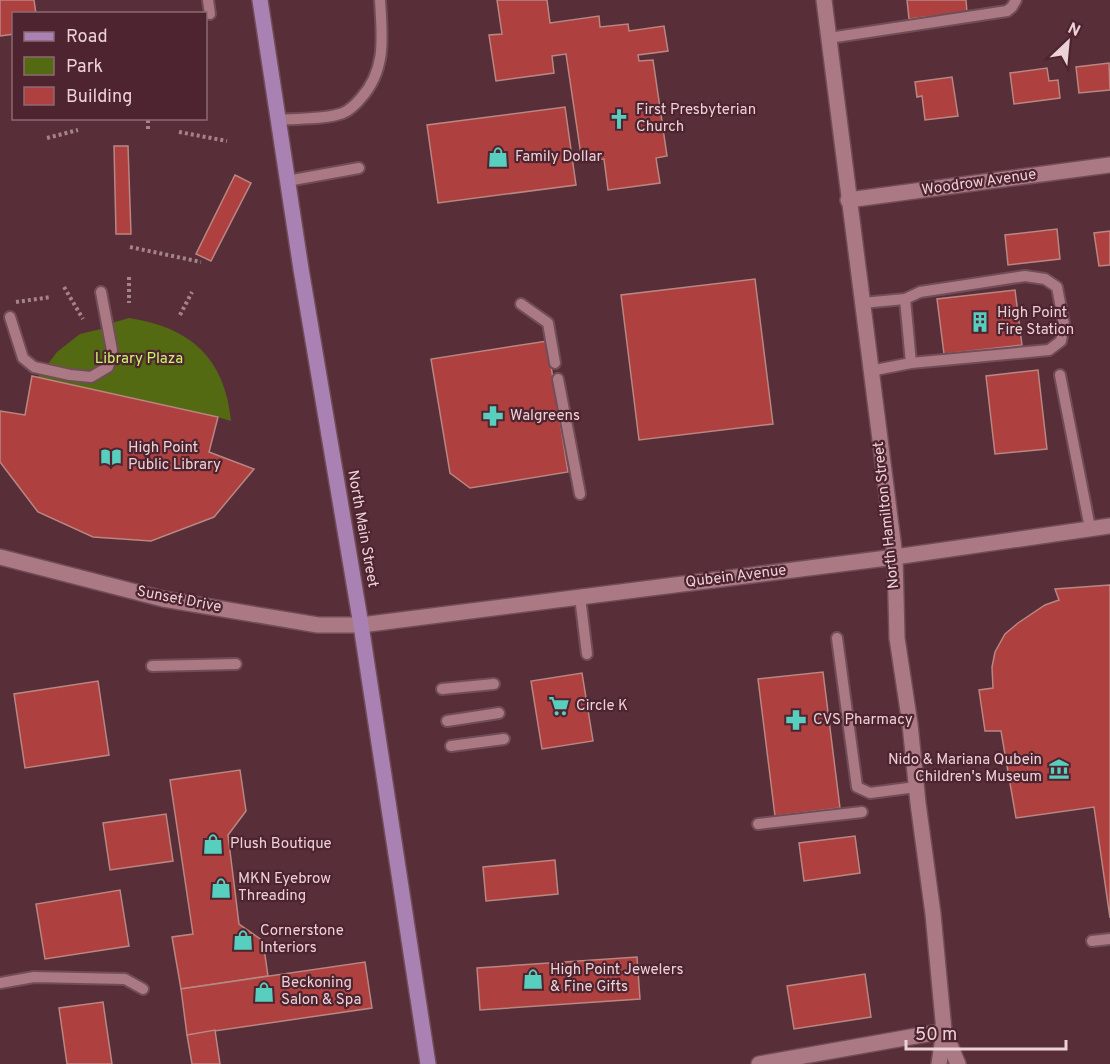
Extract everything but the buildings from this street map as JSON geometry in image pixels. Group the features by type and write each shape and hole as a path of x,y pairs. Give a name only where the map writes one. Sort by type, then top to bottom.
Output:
{"main road":[{"name":"North Main Street","path":"260,0 312,339 361,625 428,1064"}],"street":[{"name":"North Hamilton Street","path":"824,0 895,557 897,638 933,914 944,1031 958,1064"},
{"name":"Woodrow Avenue","path":"848,201 1110,165"},
{"name":"Qubein Avenue","path":"361,625 895,557 1110,526"},
{"name":"Sunset Drive","path":"0,557 163,599 318,625 361,625"},
{"path":"759,1064 944,1031 939,1064"}],"lane":[{"path":"208,0 210,14"},
{"path":"278,120 332,116 345,112 356,104 374,81 380,60 382,44 380,0"},
{"path":"829,38 1007,11 1016,0"},
{"path":"287,181 359,168"},
{"path":"862,303 905,299 920,291 1025,276 1045,279 1057,287 1064,324 1061,341 1049,350 911,363 870,372"},
{"path":"10,317 23,358 34,367 91,377 108,367 112,350 101,292"},
{"path":"905,299 911,363"},
{"path":"521,304 548,323 555,363"},
{"path":"1060,375 1090,528"},
{"path":"558,379 580,494"},
{"path":"580,597 587,654"},
{"path":"837,638 857,787 870,793 916,787"},
{"path":"152,666 236,664"},
{"path":"442,689 494,684"},
{"path":"447,721 499,713"},
{"path":"451,746 504,739"},
{"path":"758,824 862,812"},
{"path":"1092,941 1110,939"},
{"path":"0,983 33,977 125,979 143,989"}],"path":[{"path":"148,120 148,129"},
{"path":"47,138 78,130"},
{"path":"178,132 227,141"},
{"path":"130,247 201,262"},
{"path":"129,277 129,303"},
{"path":"64,287 83,319"},
{"path":"180,315 192,292"},
{"path":"8,303 51,297"}],"green space":[{"name":"Library Plaza","path":"129,318 151,322 170,329 201,349 221,380 231,421 38,377 57,352 80,334"}],"place":[{"name":"First Presbyterian Church","path":"619,119"},
{"name":"Family Dollar","path":"498,157"},
{"name":"High Point Fire Station","path":"980,322"},
{"name":"Walgreens","path":"493,416"},
{"name":"High Point Public Library","path":"111,457"},
{"name":"Circle K","path":"559,706"},
{"name":"CVS Pharmacy","path":"796,720"},
{"name":"Nido & Mariana Qubein Children's Museum","path":"1059,769"},
{"name":"Plush Boutique","path":"213,844"},
{"name":"MKN Eyebrow Threading","path":"221,888"},
{"name":"Cornerstone Interiors","path":"243,940"},
{"name":"High Point Jewelers & Fine Gifts","path":"533,979"},
{"name":"Beckoning Salon & Spa","path":"264,992"}]}
